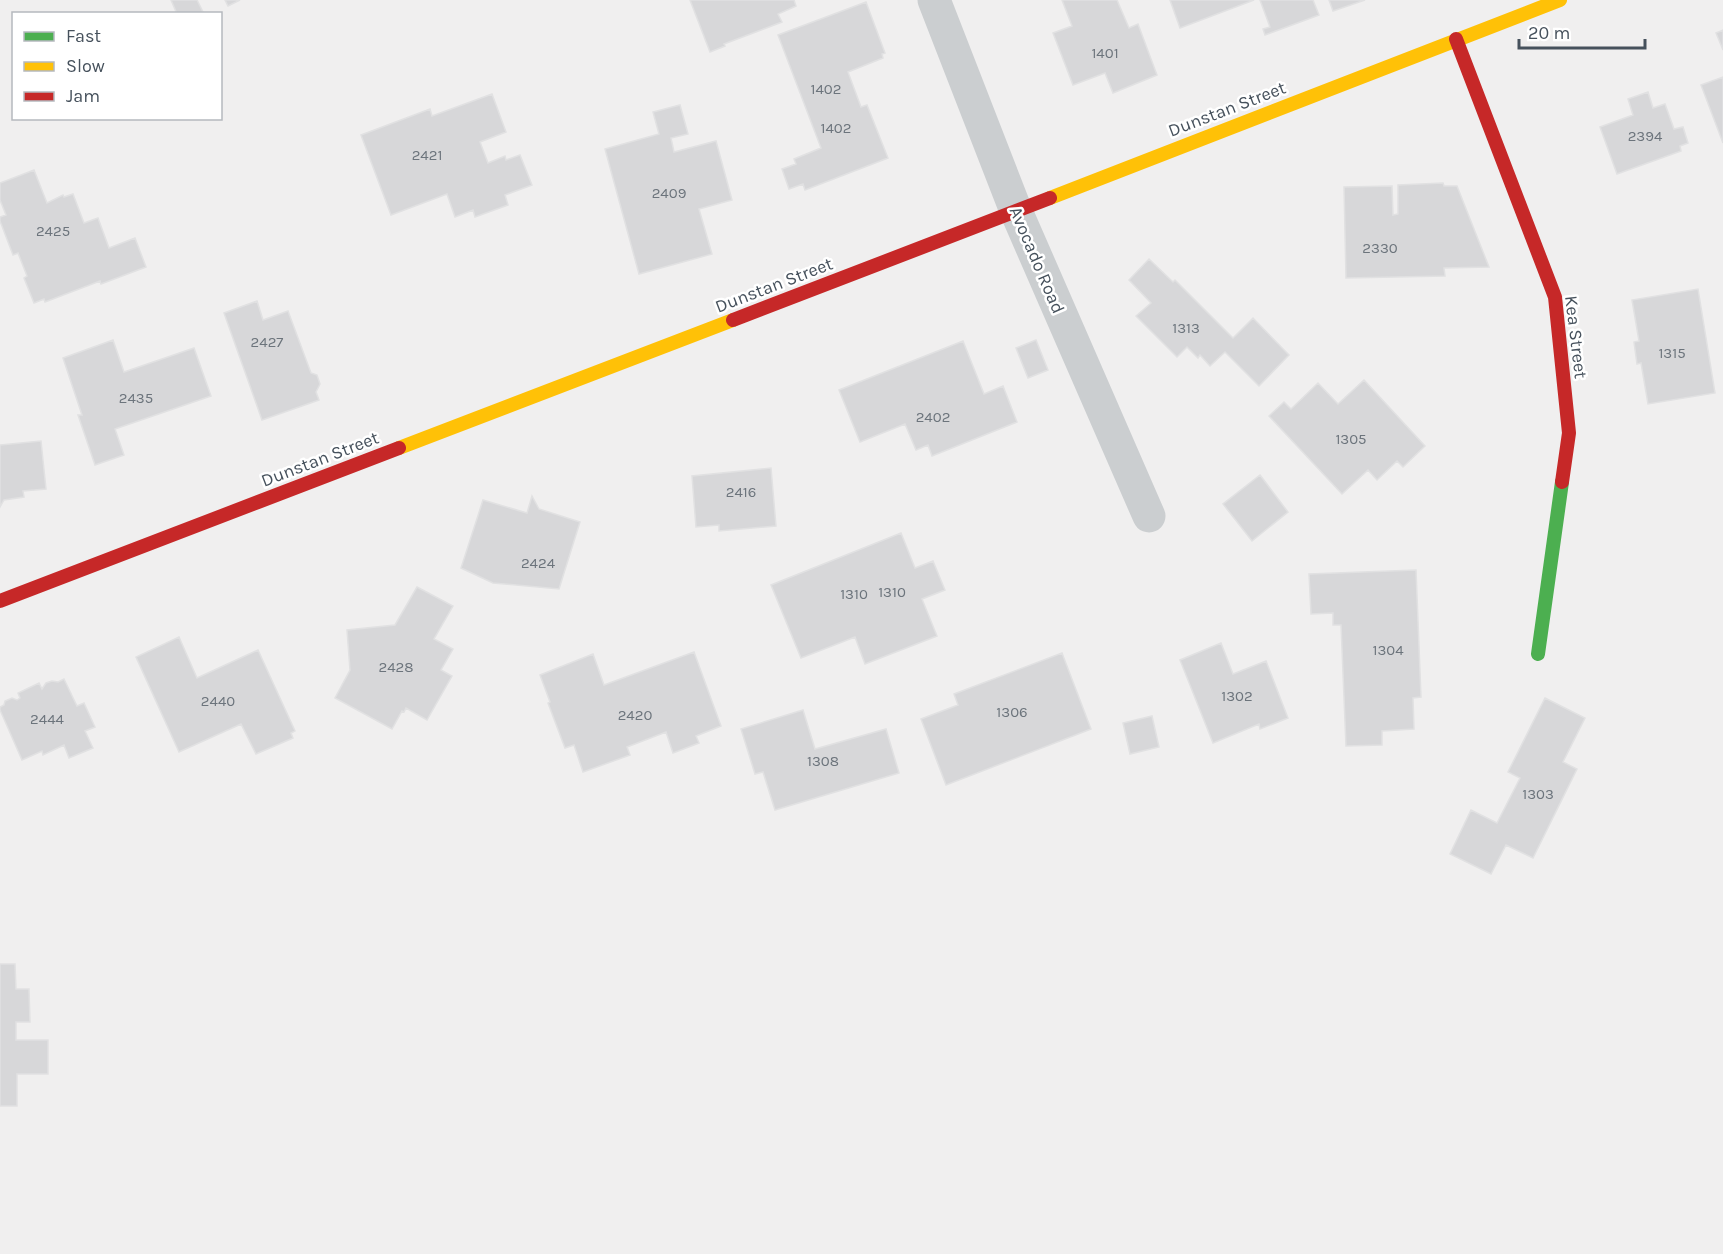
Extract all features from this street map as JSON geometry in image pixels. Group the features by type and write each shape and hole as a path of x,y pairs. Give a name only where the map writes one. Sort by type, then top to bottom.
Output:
{"street":[{"name":"Avocado Road","path":"934,0 1016,211 1149,516"},
{"name":"Dunstan Street","path":"0,601 1560,0"},
{"name":"Kea Street","path":"1456,39 1555,297 1558,318 1569,433 1538,654"}],"building":[{"path":"171,0 197,0 203,12 176,12"},
{"path":"225,0 240,0 228,6"},
{"path":"690,0 794,0 796,6 778,14 782,22 724,44 725,46 710,52"},
{"path":"1062,0 1117,0 1129,28 1138,24 1157,75 1113,93 1105,73 1073,85 1053,33 1072,26"},
{"path":"1170,0 1254,0 1180,28"},
{"path":"1260,0 1313,0 1319,15 1265,35 1263,29 1270,27"},
{"path":"1329,0 1365,0 1333,11"},
{"path":"866,2 885,53 882,54 883,58 848,72 861,107 867,105 888,158 805,190 803,184 789,189 782,169 796,164 794,159 821,148 778,35"},
{"path":"1723,30 1723,50 1716,33"},
{"path":"1723,77 1723,143 1701,85"},
{"path":"1648,92 1653,108 1665,104 1674,129 1683,127 1688,143 1680,146 1681,151 1617,174 1600,127 1633,115 1628,99"},
{"path":"492,94 506,132 480,142 488,163 505,156 506,160 520,155 532,185 505,195 508,205 475,217 473,210 455,217 447,194 391,215 361,135 430,109 432,116"},
{"path":"680,105 688,134 671,138 674,152 716,141 732,200 699,209 712,254 639,274 605,149 659,134 653,112"},
{"path":"34,170 47,203 63,195 64,197 73,194 84,223 98,218 109,248 135,238 146,267 101,284 100,281 45,302 44,299 34,303 24,278 27,276 18,253 13,255 0,221 0,217 6,215 0,200 0,183"},
{"path":"1443,183 1444,186 1457,186 1489,267 1444,268 1445,276 1346,278 1344,187 1392,186 1393,215 1398,214 1398,185"},
{"path":"1149,259 1173,282 1175,280 1233,338 1253,318 1289,355 1259,386 1225,352 1210,366 1200,355 1198,358 1187,347 1177,357 1136,316 1151,303 1129,280"},
{"path":"1698,289 1715,393 1648,404 1641,363 1637,364 1634,342 1639,341 1632,300"},
{"path":"257,301 263,320 288,311 311,373 317,375 320,384 316,392 319,400 262,420 224,313"},
{"path":"113,340 124,372 194,348 211,396 115,429 124,455 95,465 78,415 82,415 63,358"},
{"path":"1036,340 1048,370 1028,378 1016,348"},
{"path":"963,341 984,394 1003,386 1017,422 932,456 928,445 916,450 905,424 860,442 839,390"},
{"path":"1364,380 1425,446 1403,467 1397,461 1377,480 1368,470 1342,494 1269,416 1284,402 1291,409 1318,383 1338,404"},
{"path":"41,441 46,489 23,491 24,497 4,500 0,507 0,445"},
{"path":"771,468 776,526 719,531 719,525 696,527 692,476"},
{"path":"1260,475 1288,512 1252,541 1223,504"},
{"path":"532,496 539,509 580,522 559,589 493,583 461,568 483,500 527,513"},
{"path":"901,533 915,568 933,561 945,590 922,599 937,636 865,664 855,637 801,658 771,585"},
{"path":"1416,570 1421,697 1413,698 1414,729 1382,731 1382,745 1346,746 1341,625 1333,625 1333,613 1311,614 1309,574"},
{"path":"417,587 453,606 434,639 453,649 441,670 452,676 427,720 406,708 392,729 335,698 350,670 347,630 395,625"},
{"path":"179,637 197,678 258,650 295,731 291,733 293,738 256,754 241,724 179,752 136,657"},
{"path":"1221,643 1233,674 1266,661 1288,718 1260,729 1259,724 1213,743 1180,660"},
{"path":"694,652 721,726 696,736 699,743 673,753 666,732 627,747 630,755 583,772 574,745 565,748 540,675 593,654 604,685"},
{"path":"1062,653 1091,729 946,785 921,719 958,705 954,694"},
{"path":"64,679 77,706 84,703 95,727 85,731 93,748 69,758 64,745 43,755 42,751 22,760 0,707 12,698 17,700 20,698 18,693 39,683 42,689 46,683"},
{"path":"1545,698 1585,718 1563,762 1577,769 1533,858 1506,845 1491,874 1450,854 1471,810 1497,823 1520,778 1508,772"},
{"path":"803,710 815,749 886,729 899,773 775,810 763,772 755,774 741,729"},
{"path":"1152,716 1159,747 1130,754 1123,723"},
{"path":"0,964 15,964 16,989 29,989 30,1022 16,1022 16,1040 48,1040 48,1074 17,1074 17,1106 0,1106"}],"traffic: fast":[{"path":"1538,654 1562,482"}],"traffic: slow":[{"path":"1050,198 1560,0"},
{"path":"399,448 733,320"}],"traffic: jam":[{"path":"1456,39 1555,297 1569,433 1562,482"},
{"path":"733,320 1050,198"},
{"path":"0,601 399,448"}]}
